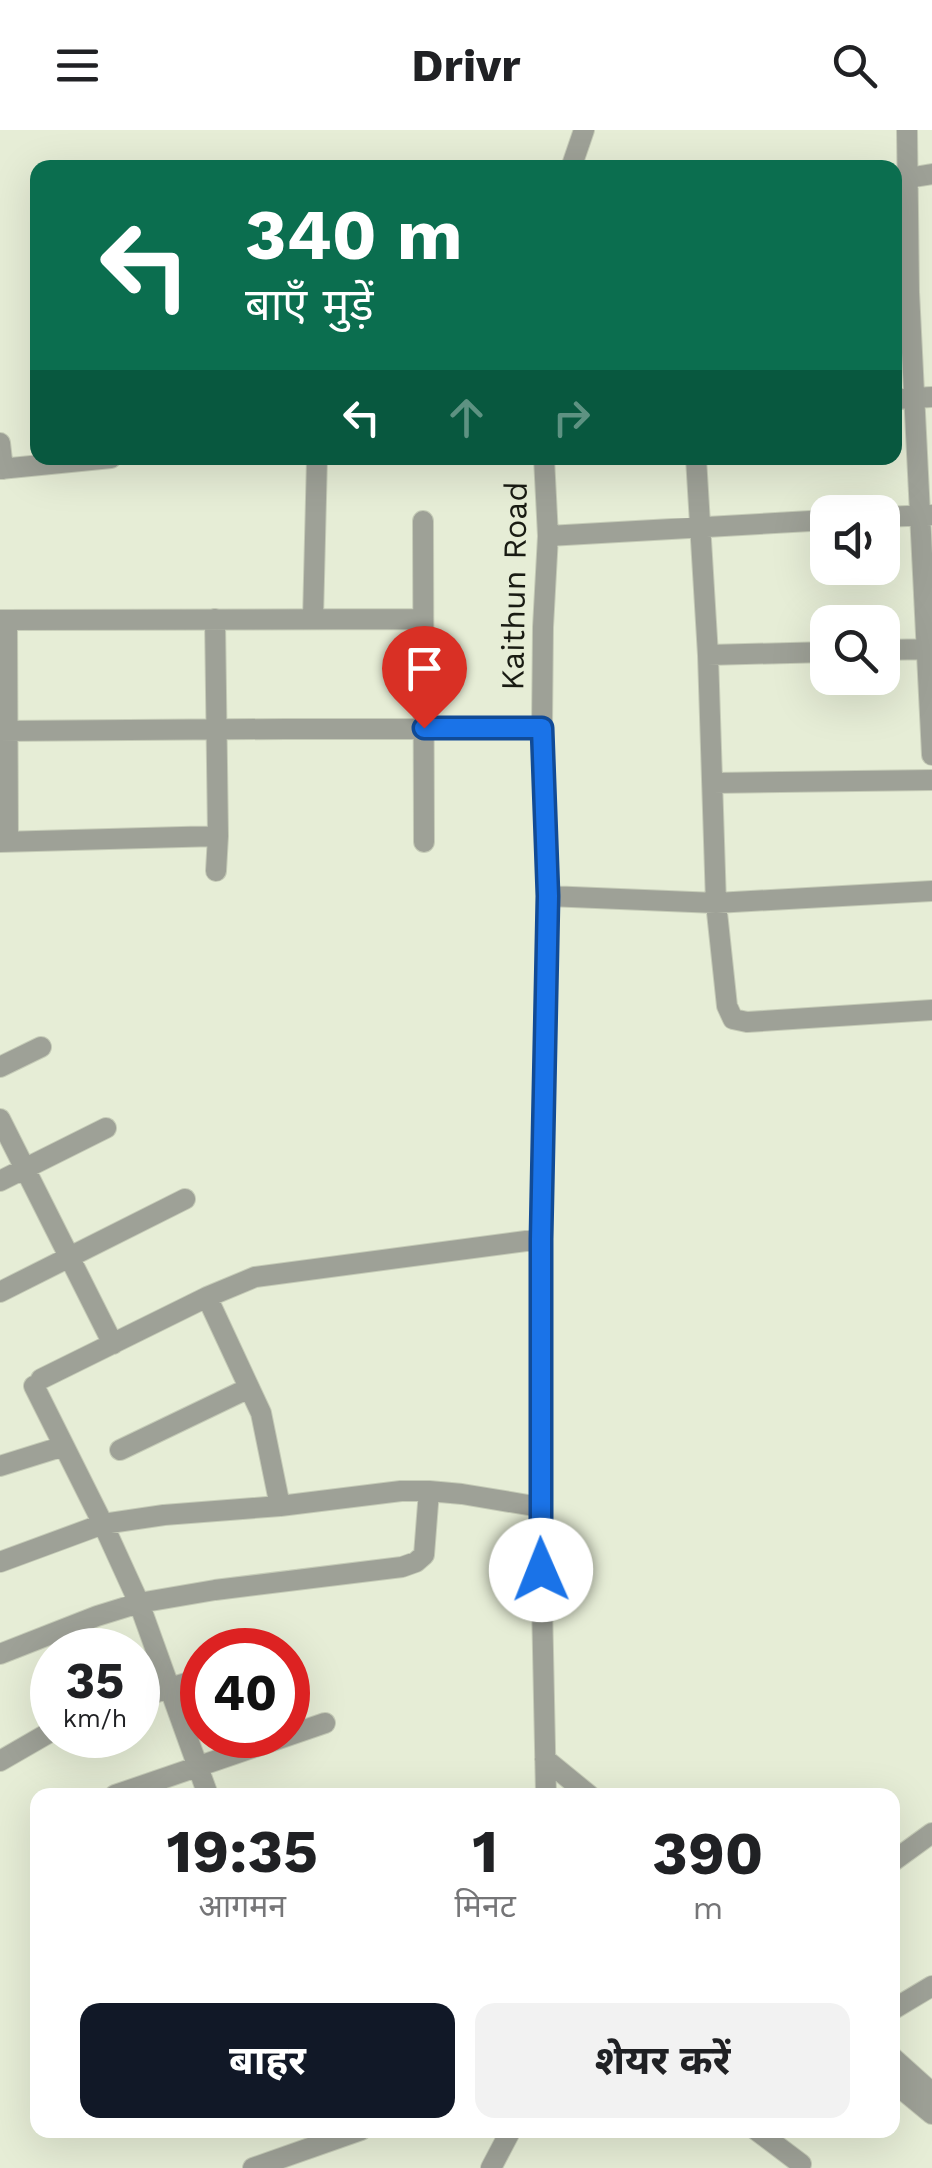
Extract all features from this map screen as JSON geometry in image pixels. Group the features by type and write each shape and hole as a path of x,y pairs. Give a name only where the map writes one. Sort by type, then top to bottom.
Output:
{"street":[{"path":"574,160 584,130"},
{"path":"907,130 902,292 927,515 932,754"},
{"path":"908,178 932,174"},
{"path":"0,443 2,469 38,465"},
{"path":"314,619 317,465"},
{"name":"Kaithun Road","path":"544,465 548,536 542,627 542,728 548,896 540,1507 545,1758 550,1788"},
{"path":"697,465 716,903 727,1006 734,1019 747,1022 932,1010"},
{"path":"900,516 927,515"},
{"path":"548,536 810,521"},
{"path":"422,522 424,842"},
{"path":"215,619 216,871"},
{"path":"218,836 4,842 4,620 422,620"},
{"path":"900,650 929,649"},
{"path":"708,655 810,652"},
{"path":"5,731 542,728"},
{"path":"713,783 932,780"},
{"path":"548,896 716,903 932,891"},
{"path":"0,1068 41,1047"},
{"path":"0,1118 113,1344"},
{"path":"0,1181 106,1128"},
{"path":"0,1292 184,1199"},
{"path":"206,1788 138,1603 38,1383 255,1277 541,1239"},
{"path":"208,1297 261,1413 280,1506"},
{"path":"120,1450 249,1388"},
{"path":"0,1466 64,1446"},
{"path":"0,1654 138,1603 416,1562 424,1554 429,1490"},
{"path":"0,1562 103,1524 164,1515 429,1490 540,1507"},
{"path":"160,1691 180,1685"},
{"path":"136,1788 325,1723"},
{"path":"0,1761 30,1744"},
{"path":"545,1758 581,1788"},
{"path":"900,1856 932,1832"},
{"path":"900,2005 932,1986"},
{"path":"900,2063 932,2093"},
{"path":"900,2088 932,2114"},
{"path":"253,2168 319,2138"},
{"path":"491,2168 507,2138"},
{"path":"767,2138 801,2164"}],"route":[{"path":"424,728 542,728 548,896 541,1239 541,1570"}]}
